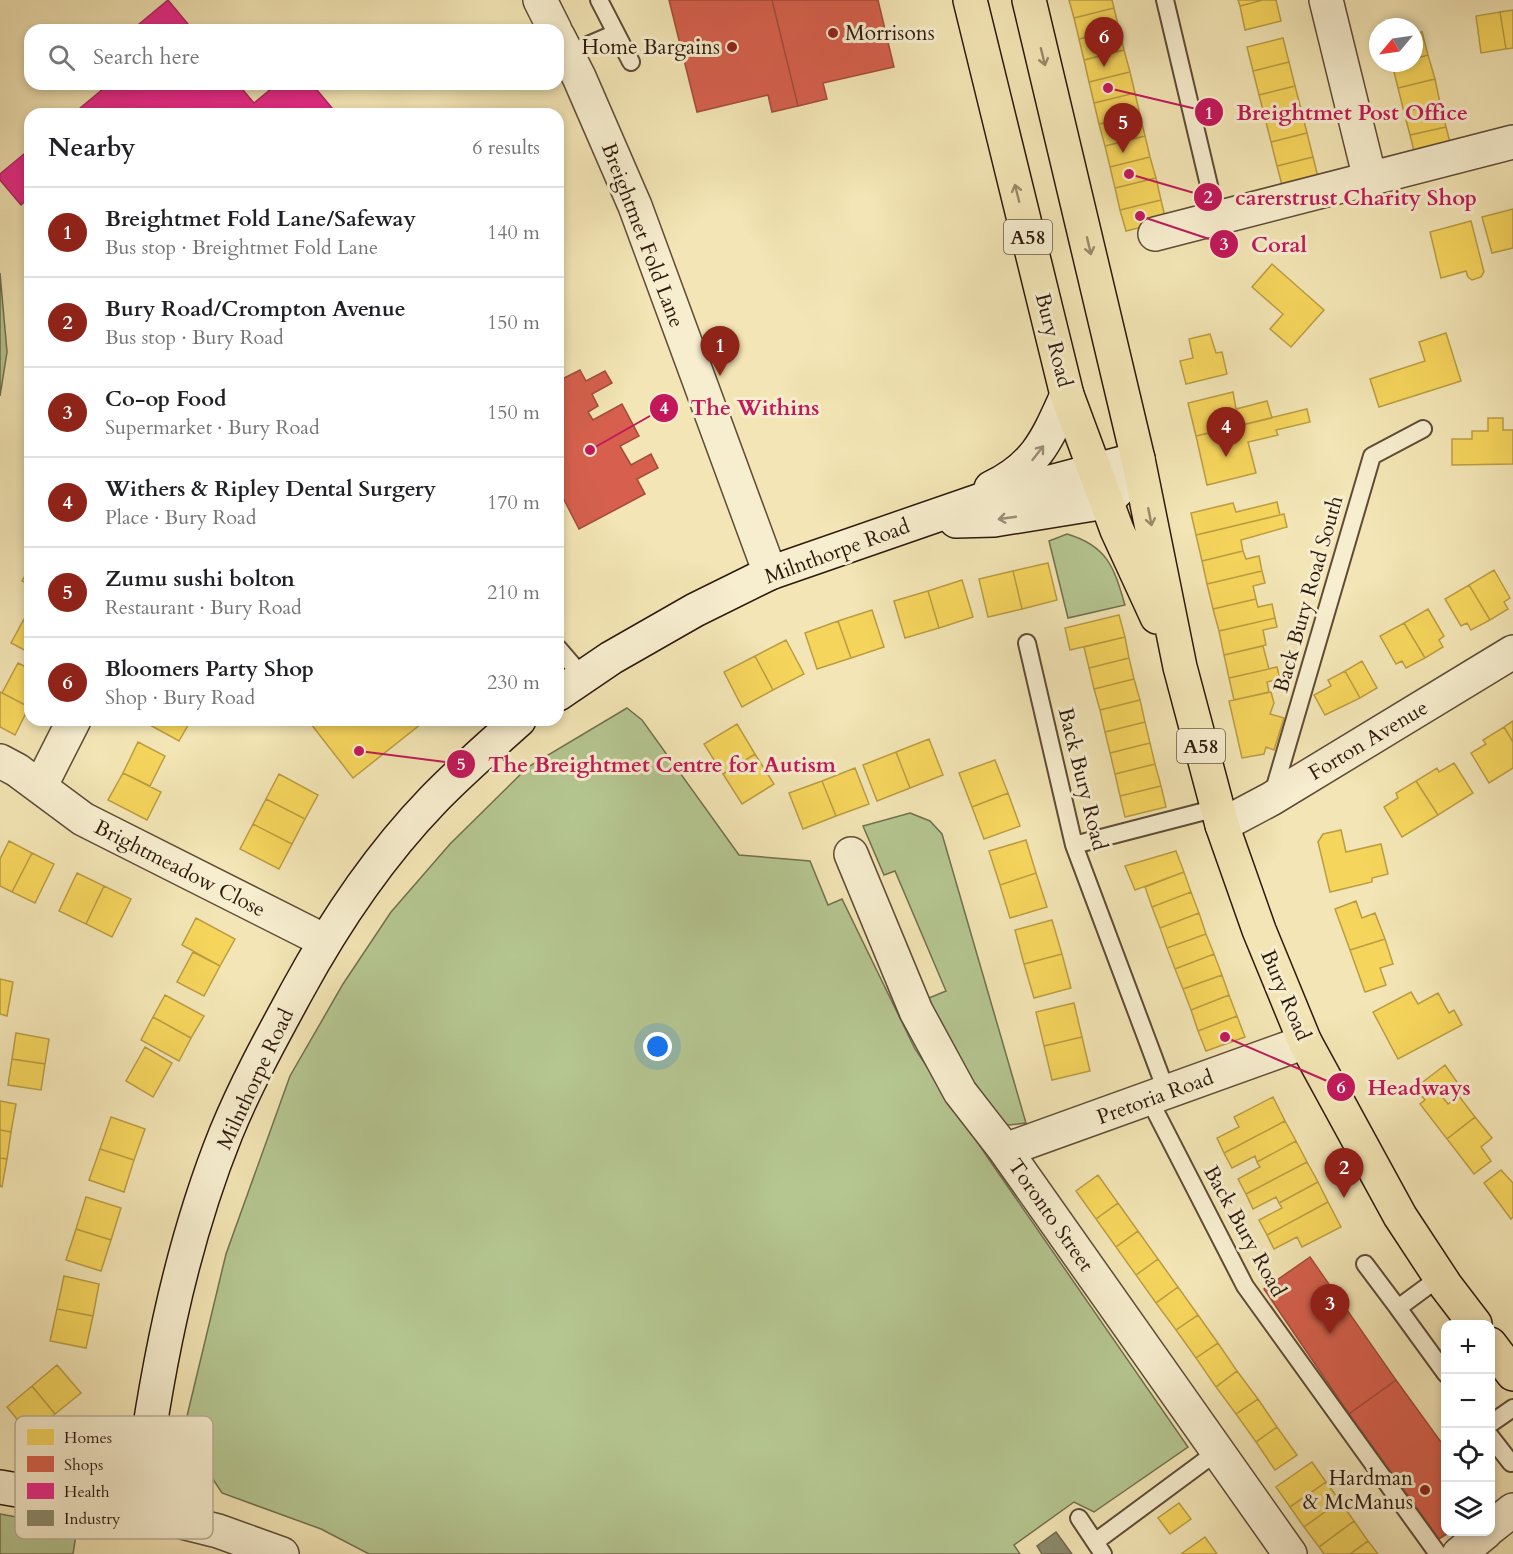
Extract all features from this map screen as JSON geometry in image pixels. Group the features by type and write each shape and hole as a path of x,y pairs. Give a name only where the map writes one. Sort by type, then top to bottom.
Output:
{"highway":[{"name":"Bury Road","path":"970,0 1067,395 1124,547 1180,667"},
{"name":"Bury Road","path":"1029,0 1139,463 1180,667 1219,816 1259,930 1305,1042 1400,1216 1472,1320"},
{"path":"1495,1349 1513,1374"}],"street":[{"name":"Breightmet Fold Lane","path":"540,0 552,24"},
{"path":"1326,0 1370,179"},
{"name":"Breightmet Fold Lane","path":"564,49 635,206 770,573"},
{"path":"1155,234 1513,142"},
{"path":"916,522 1014,476 1032,461 1046,442 1067,395"},
{"path":"916,522 994,520 1106,502 1139,463"},
{"name":"Milnthorpe Road","path":"570,686 696,609 770,573 978,501 1139,463"},
{"name":"Forton Avenue","path":"1219,816 1271,800 1513,652"},
{"path":"40,788 71,726"},
{"name":"Milnthorpe Road","path":"153,1416 168,1336 196,1219 226,1133 270,1041 325,941 374,870 432,800 512,726"},
{"name":"Brightmeadow Close","path":"0,760 83,819 325,941"},
{"name":"Toronto Street","path":"851,854 916,1011 960,1092 1005,1150 1290,1554"},
{"name":"Pretoria Road","path":"1005,1150 1305,1042"},
{"path":"0,1487 15,1490"},
{"path":"1495,1525 1513,1510"},
{"path":"213,1530 282,1554"},
{"path":"1459,1554 1481,1536"}],"lane":[{"path":"599,0 631,62"},
{"path":"1165,0 1217,219"},
{"path":"564,40 616,33"},
{"name":"Back Bury Road South","path":"1271,800 1372,456 1423,429"},
{"name":"Back Bury Road","path":"1027,643 1074,845 1158,1096 1245,1286 1438,1554"},
{"path":"564,667 570,686"},
{"path":"1074,845 1219,816"},
{"path":"1365,1264 1441,1367"},
{"path":"1398,1308 1440,1276"},
{"path":"1495,1421 1513,1408"},
{"path":"1495,1441 1511,1463"},
{"path":"1079,1518 1099,1548 1218,1451"}],"green space":[{"path":"0,273 7,352 0,396"},
{"path":"1067,534 1092,545 1107,560 1113,569 1125,605 1068,618 1049,541"},
{"path":"627,708 642,720 739,855 810,861 828,905 842,899 915,1049 1188,1447 1094,1512 1074,1502 1014,1545 1020,1554 369,1554 321,1529 222,1493 213,1479 213,1416 187,1416 226,1254 290,1076 343,984 391,912 450,844 528,767"},
{"path":"910,813 930,821 942,834 1026,1123 1009,1125 992,1119 919,1002 946,991 895,871 884,875 863,826"},
{"path":"0,1514 15,1517 15,1539 75,1539 73,1554 0,1554"}],"building: Homes":[{"path":"1069,0 1112,0 1114,8 1074,18"},
{"path":"1238,0 1263,0 1240,6"},
{"path":"1263,0 1276,0 1281,21 1245,30 1240,6"},
{"path":"1114,8 1119,29 1079,39 1074,18"},
{"path":"1513,10 1513,48 1506,49 1500,12"},
{"path":"1500,12 1506,49 1481,53 1476,16"},
{"path":"1119,29 1124,50 1084,60 1079,39"},
{"path":"1423,36 1428,55 1423,56"},
{"path":"1283,38 1289,62 1253,71 1247,47"},
{"path":"1124,50 1130,72 1089,82 1084,60"},
{"path":"1428,55 1435,79 1398,88 1394,72 1423,72 1423,56"},
{"path":"1289,62 1295,86 1259,95 1253,71"},
{"path":"1130,72 1135,93 1094,103 1089,82"},
{"path":"1435,79 1440,103 1404,112 1398,88"},
{"path":"1295,86 1301,109 1265,118 1259,95"},
{"path":"1135,93 1140,115 1099,124 1094,103"},
{"path":"1440,103 1446,127 1410,135 1404,112"},
{"path":"1301,109 1307,133 1271,142 1265,118"},
{"path":"1140,115 1145,136 1105,146 1099,124"},
{"path":"1446,127 1452,150 1416,159 1410,135"},
{"path":"1307,133 1313,157 1277,166 1271,142"},
{"path":"1145,136 1150,157 1110,167 1105,146"},
{"path":"1150,157 1156,178 1115,188 1110,167"},
{"path":"1313,157 1319,181 1283,189 1277,166"},
{"path":"1156,178 1161,200 1120,210 1115,188"},
{"path":"1161,200 1166,221 1126,231 1120,210"},
{"path":"1513,209 1513,248 1492,253 1482,217"},
{"path":"1471,221 1484,272 1481,277 1472,280 1466,271 1441,278 1430,232"},
{"path":"1272,264 1324,310 1291,347 1270,329 1283,314 1252,287"},
{"path":"1446,333 1461,381 1379,407 1370,379 1425,361 1419,342"},
{"path":"1210,334 1216,353 1222,352 1227,374 1186,384 1180,361 1193,358 1189,339"},
{"path":"1233,392 1236,409 1267,401 1272,418 1196,436 1188,403"},
{"path":"1307,409 1310,422 1276,430 1278,435 1248,442 1256,473 1207,485 1196,436"},
{"path":"1488,418 1503,418 1503,430 1513,430 1513,464 1452,465 1452,439 1472,439 1472,431 1488,431"},
{"path":"1277,502 1280,515 1196,535 1191,513 1233,503 1236,512"},
{"path":"1284,514 1287,527 1241,540 1243,551 1202,561 1196,535"},
{"path":"1243,551 1246,559 1259,556 1262,571 1207,584 1202,561"},
{"path":"1048,563 1057,600 1022,609 1013,571"},
{"path":"1494,570 1510,598 1504,602 1508,609 1490,620 1469,585"},
{"path":"1013,571 1022,609 988,617 979,579"},
{"path":"1262,571 1265,583 1253,586 1256,599 1213,609 1207,584"},
{"path":"962,580 973,617 939,628 928,591"},
{"path":"1469,585 1490,620 1471,630 1467,623 1461,626 1445,599"},
{"path":"928,591 939,628 905,638 894,601"},
{"path":"1256,599 1258,607 1272,604 1275,618 1219,631 1213,609"},
{"path":"1428,609 1444,636 1439,640 1443,647 1425,658 1404,623"},
{"path":"872,610 884,647 851,658 838,621"},
{"path":"1119,615 1125,637 1070,650 1065,628"},
{"path":"1275,618 1277,627 1263,630 1266,645 1224,655 1219,631"},
{"path":"23,621 24,621 24,650 11,643"},
{"path":"838,621 851,658 817,669 805,633"},
{"path":"1404,623 1425,658 1406,668 1402,661 1396,664 1380,636"},
{"path":"1125,637 1129,658 1089,668 1084,647"},
{"path":"786,640 804,674 773,690 755,656"},
{"path":"1263,646 1269,669 1229,678 1224,655"},
{"path":"755,656 773,690 742,707 724,672"},
{"path":"1129,658 1134,679 1094,689 1089,668"},
{"path":"1362,661 1377,688 1360,698 1345,671"},
{"path":"18,663 24,666 24,704 2,693"},
{"path":"1277,667 1280,679 1267,682 1269,692 1234,700 1229,678"},
{"path":"1345,671 1360,698 1325,715 1314,695 1331,686 1328,680"},
{"path":"1134,679 1140,700 1100,710 1094,689"},
{"path":"0,692 24,704 24,717 15,735 0,727"},
{"path":"1271,692 1274,703 1270,714 1284,718 1274,750 1266,747 1264,754 1242,758 1229,701"},
{"path":"1140,700 1145,722 1105,732 1100,710"},
{"path":"1513,721 1513,742 1504,727"},
{"path":"1145,722 1150,743 1110,753 1105,732"},
{"path":"737,724 755,754 723,774 704,744"},
{"path":"152,726 188,726 179,741"},
{"path":"313,726 418,726 353,778"},
{"path":"1504,727 1513,742 1513,768 1489,783 1471,753 1486,744 1483,740"},
{"path":"929,739 943,775 910,788 896,752"},
{"path":"138,742 165,756 150,786 123,773"},
{"path":"1150,743 1155,764 1115,774 1110,753"},
{"path":"896,752 910,788 877,801 863,765"},
{"path":"755,754 774,784 742,804 723,774"},
{"path":"995,760 1008,793 972,807 959,773"},
{"path":"1454,763 1473,793 1438,815 1416,781 1437,768 1439,772"},
{"path":"1155,764 1161,786 1120,796 1115,774"},
{"path":"855,768 869,804 836,816 822,781"},
{"path":"123,773 161,792 147,820 108,800"},
{"path":"279,774 318,795 305,819 266,799"},
{"path":"822,781 836,816 803,829 789,793"},
{"path":"1416,781 1438,815 1402,837 1384,807 1398,798 1396,793"},
{"path":"1161,786 1166,807 1125,817 1120,796"},
{"path":"1008,793 1020,826 984,839 972,807"},
{"path":"266,799 305,819 292,844 253,824"},
{"path":"253,824 292,844 279,869 240,849"},
{"path":"1341,830 1346,852 1381,844 1388,874 1372,878 1372,882 1330,892 1318,842 1323,834"},
{"path":"1026,840 1036,873 1000,885 989,851"},
{"path":"9,841 32,853 12,892 0,886 0,859"},
{"path":"1176,851 1184,872 1135,890 1125,866"},
{"path":"32,853 54,864 35,903 12,892"},
{"path":"1184,872 1191,892 1152,907 1145,887"},
{"path":"77,873 104,886 86,924 59,911"},
{"path":"1036,873 1047,907 1010,918 1000,885"},
{"path":"104,886 131,899 112,937 86,924"},
{"path":"1191,892 1199,913 1160,928 1152,907"},
{"path":"1356,901 1362,918 1375,913 1385,939 1350,950 1335,909"},
{"path":"1199,913 1206,934 1167,948 1160,928"},
{"path":"196,918 235,939 220,966 182,945"},
{"path":"1052,920 1062,954 1024,964 1015,930"},
{"path":"1206,934 1214,954 1175,969 1167,948"},
{"path":"1385,939 1393,964 1380,968 1386,985 1365,992 1350,950"},
{"path":"193,952 220,966 204,996 177,982"},
{"path":"1062,954 1071,988 1034,998 1024,964"},
{"path":"1214,954 1222,975 1183,989 1175,969"},
{"path":"1222,975 1229,995 1191,1010 1183,989"},
{"path":"0,979 13,982 7,1016 0,1014"},
{"path":"1411,992 1418,1004 1438,993 1449,1013 1454,1010 1462,1025 1398,1059 1373,1012"},
{"path":"165,995 204,1016 191,1038 153,1017"},
{"path":"1229,995 1237,1016 1198,1031 1191,1010"},
{"path":"1074,1003 1082,1037 1044,1046 1036,1012"},
{"path":"1237,1016 1245,1037 1206,1051 1198,1031"},
{"path":"153,1017 191,1038 179,1061 141,1040"},
{"path":"16,1033 49,1039 45,1064 12,1059"},
{"path":"1082,1037 1090,1071 1052,1080 1044,1046"},
{"path":"145,1047 172,1063 153,1097 126,1081"},
{"path":"12,1059 45,1064 41,1090 8,1085"},
{"path":"1445,1065 1457,1082 1441,1095 1448,1104 1459,1096 1475,1117 1447,1139 1420,1104 1425,1100 1415,1088"},
{"path":"1273,1097 1285,1121 1224,1153 1217,1138 1239,1127 1234,1117"},
{"path":"0,1101 16,1104 11,1132 0,1130"},
{"path":"111,1117 145,1129 134,1160 100,1149"},
{"path":"1475,1117 1492,1138 1481,1147 1491,1161 1474,1174 1447,1139"},
{"path":"1285,1121 1296,1141 1257,1162 1255,1156 1232,1168 1224,1153"},
{"path":"0,1130 11,1132 7,1159 0,1158"},
{"path":"1296,1141 1307,1162 1246,1194 1238,1179 1260,1167 1257,1162"},
{"path":"100,1149 134,1160 124,1192 89,1180"},
{"path":"0,1158 7,1159 2,1187 0,1186"},
{"path":"1307,1162 1318,1182 1279,1203 1276,1197 1253,1209 1246,1194"},
{"path":"1501,1170 1513,1183 1513,1217 1511,1219 1484,1183"},
{"path":"1098,1175 1118,1203 1096,1219 1076,1191"},
{"path":"1318,1182 1328,1202 1267,1235 1259,1220 1282,1208 1279,1203"},
{"path":"86,1197 121,1208 111,1240 76,1229"},
{"path":"1328,1202 1341,1227 1302,1247 1297,1237 1274,1249 1267,1235"},
{"path":"1118,1203 1138,1231 1116,1247 1096,1219"},
{"path":"76,1229 111,1240 101,1271 66,1260"},
{"path":"1138,1231 1158,1259 1136,1275 1116,1247"},
{"path":"1158,1259 1178,1287 1156,1303 1136,1275"},
{"path":"64,1276 99,1284 93,1316 57,1309"},
{"path":"1178,1287 1198,1315 1176,1330 1156,1303"},
{"path":"57,1309 93,1316 86,1348 50,1341"},
{"path":"1198,1315 1218,1343 1196,1358 1176,1330"},
{"path":"1218,1343 1237,1371 1216,1387 1196,1358"},
{"path":"57,1365 81,1393 55,1414 32,1386"},
{"path":"1237,1371 1258,1399 1236,1414 1216,1387"},
{"path":"32,1386 55,1414 53,1416 15,1417 7,1407"},
{"path":"1258,1399 1277,1427 1256,1442 1236,1414"},
{"path":"1277,1427 1297,1455 1275,1470 1256,1442"},
{"path":"1312,1462 1326,1482 1290,1507 1276,1487"},
{"path":"1326,1482 1340,1501 1304,1527 1290,1507"},
{"path":"1340,1501 1354,1521 1319,1547 1304,1527"},
{"path":"1179,1503 1191,1519 1170,1534 1158,1518"},
{"path":"1354,1521 1368,1541 1350,1554 1324,1554 1319,1547"},
{"path":"1205,1537 1217,1554 1181,1554"},
{"path":"1368,1541 1378,1554 1350,1554"}],"building: Shops":[{"name":"Home Bargains","path":"669,0 772,0 798,106 772,112 768,95 697,112"},
{"name":"Morrisons","path":"772,0 878,0 894,67 823,83 827,99 798,106"},
{"path":"580,370 586,381 605,371 612,383 592,394 598,406 588,412 593,420 622,404 639,436 620,446 631,465 651,454 658,468 637,479 645,494 579,529 564,500 564,378"},
{"path":"1310,1257 1396,1380 1349,1414 1264,1289"},
{"name":"Hardman & McManus","path":"1396,1380 1441,1442 1441,1536 1444,1536 1439,1539 1349,1414"}],"building: Health":[{"path":"168,0 188,24 139,24"},
{"path":"102,90 243,90 254,103 270,90 317,90 332,108 80,108"},
{"path":"24,154 24,202 21,205 0,180 0,174"}],"building: Industry":[{"path":"1056,1532 1072,1554 1042,1554 1037,1546"}],"place":[{"name":"Morrisons","path":"833,33"},
{"name":"Home Bargains","path":"732,47"},
{"name":"Bloomers Party Shop","path":"1104,67"},
{"name":"Breightmet Post Office","path":"1108,88"},
{"name":"Zumu sushi bolton","path":"1123,153"},
{"name":"carerstrust Charity Shop","path":"1129,174"},
{"name":"Coral","path":"1140,216"},
{"name":"Breightmet Fold Lane/Safeway","path":"720,376"},
{"name":"The Withins","path":"590,450"},
{"name":"Withers & Ripley Dental Surgery","path":"1226,457"},
{"name":"The Breightmet Centre for Autism","path":"359,751"},
{"name":"Headways","path":"1225,1037"},
{"name":"Bury Road/Crompton Avenue","path":"1344,1198"},
{"name":"Co-op Food","path":"1330,1334"},
{"name":"Hardman & McManus","path":"1425,1490"}]}
